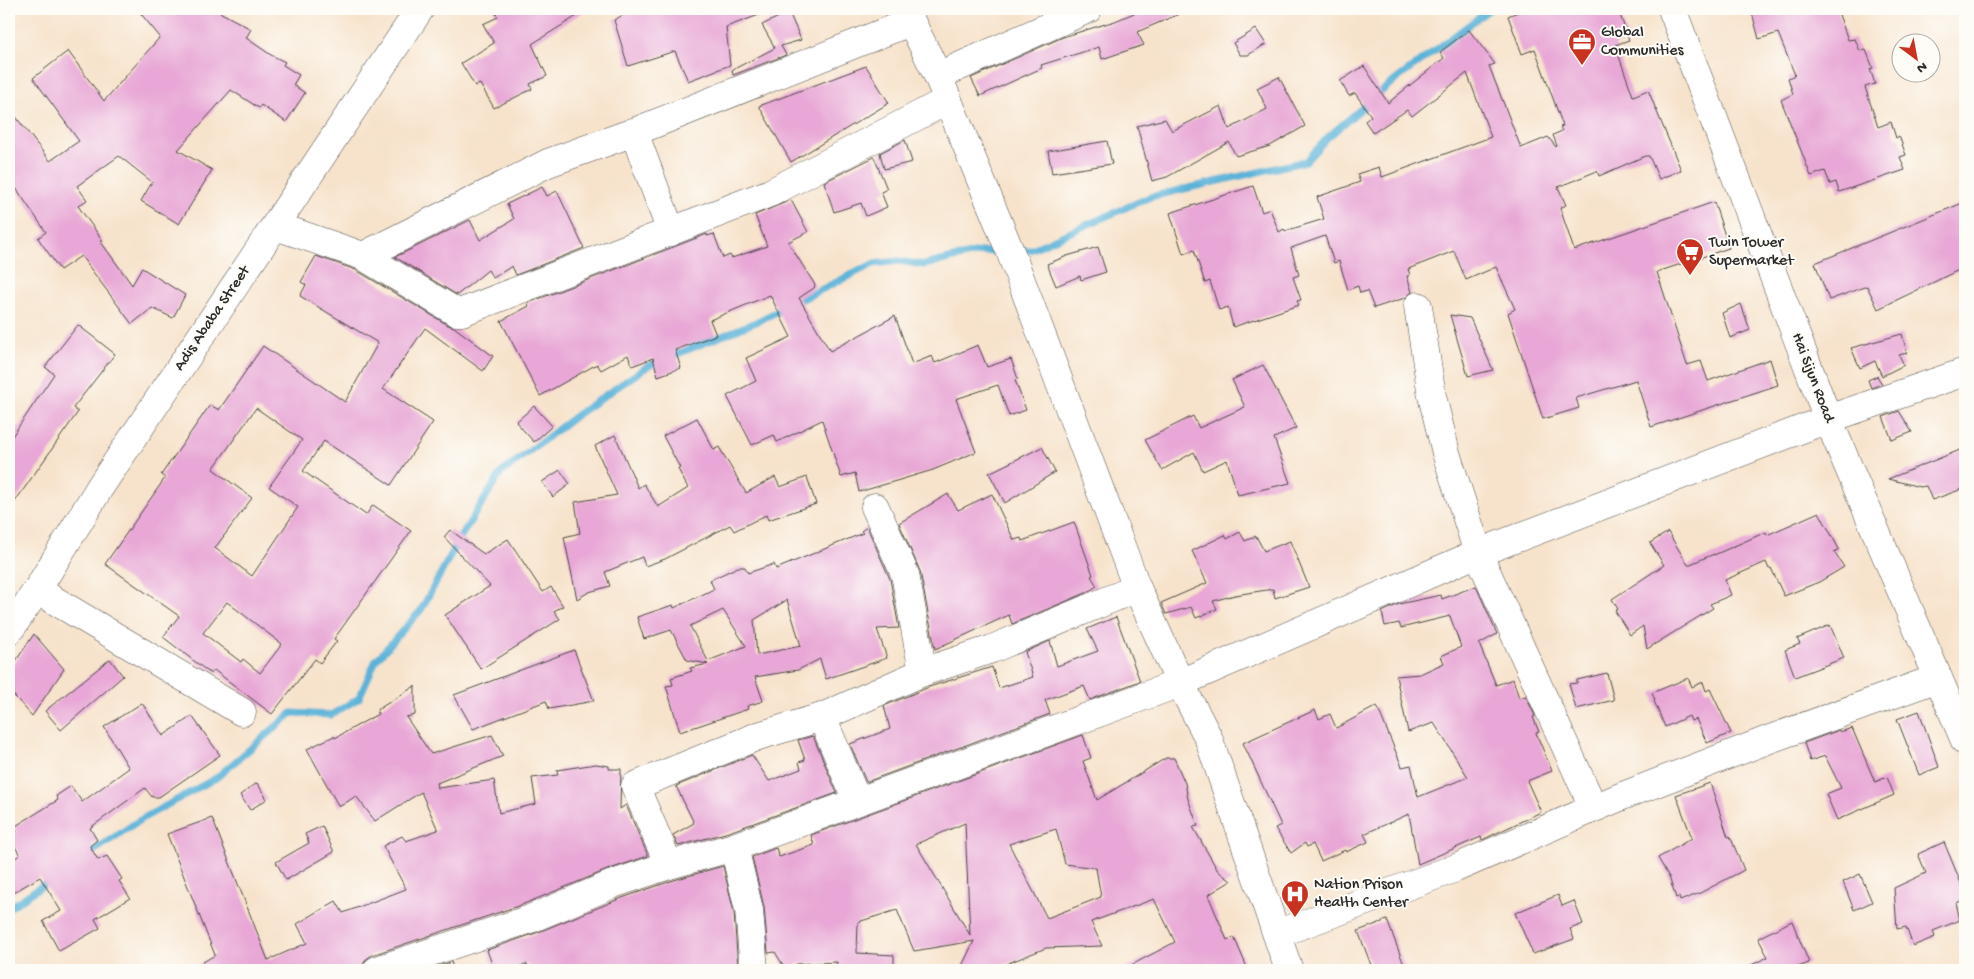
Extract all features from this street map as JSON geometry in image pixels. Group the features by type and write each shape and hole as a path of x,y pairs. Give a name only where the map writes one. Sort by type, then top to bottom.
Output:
{"street":[{"name":"Adis Ababa Street","path":"9,631 37,590 100,487 420,9"},
{"path":"276,226 363,256 456,312 462,312 770,193 943,88 1088,9"},
{"name":"Hai Sijun Road","path":"1672,9 1828,419 1965,741"},
{"path":"363,256 548,162 634,132 908,16 943,88 1010,251 1137,588 1180,683 1208,737 1289,970"},
{"path":"634,132 670,232"},
{"path":"1418,306 1432,396 1441,434 1478,553 1593,807"},
{"path":"377,970 530,919 613,884 669,864 734,847 1180,683 1478,553 1828,419 1965,372"},
{"path":"875,507 905,574 923,672"},
{"path":"669,864 635,786 758,736 822,717 923,672 992,649 1137,588"},
{"path":"37,590 242,712"},
{"path":"1277,934 1456,868 1593,807 1770,739 1938,678"},
{"path":"822,717 857,801"},
{"path":"734,847 749,910 754,970"}],"building":[{"path":"137,9 214,9 251,29 246,38 285,62 283,65 299,75 293,85 305,93 286,122 261,105 259,108 231,90 178,150 212,170 179,224 141,201 152,182 119,156 77,186 87,200 78,206 132,285 142,268 185,295 173,318 152,308 132,324 81,256 60,270 38,238 46,232 9,178 9,108 50,161 79,141 33,78 68,51 104,101 160,37"},
{"path":"493,9 588,9 532,44 547,76 530,84 532,89 494,108 480,84 475,86 461,63 494,43 483,24 498,17"},
{"path":"634,9 770,9 770,11 726,27 730,65 688,81 675,51 628,66 614,20"},
{"path":"1144,9 1191,9 1137,32 1144,45 1102,59 1099,47 1041,65 1042,68 980,96 971,78 1063,37 1115,21"},
{"path":"1525,9 1618,9 1629,40 1615,45 1633,96 1648,90 1681,170 1659,179 1649,156 1645,156 1599,176 1597,171 1558,187 1566,205 1560,208 1574,250 1714,202 1729,248 1657,272 1687,365 1701,361 1708,381 1770,359 1778,385 1651,427 1636,380 1576,398 1579,408 1543,419 1508,313 1515,309 1496,267 1466,280 1454,251 1408,269 1410,275 1407,276 1412,292 1405,298 1374,308 1367,291 1360,293 1358,286 1348,290 1339,261 1334,263 1325,236 1291,248 1299,275 1293,277 1301,300 1297,301 1299,305 1233,327 1228,307 1219,310 1210,281 1205,283 1194,250 1183,254 1170,213 1253,186 1262,212 1270,209 1279,232 1284,229 1285,231 1324,219 1317,197 1360,182 1357,174 1379,167 1382,177 1491,137 1467,73 1412,116 1407,110 1373,133 1365,121 1371,116 1355,93 1349,96 1340,81 1364,66 1388,103 1444,58 1440,52 1469,30 1495,64 1489,66 1521,148 1548,137 1556,147 1553,135 1562,131 1560,127 1563,126 1535,49 1522,54 1508,16"},
{"path":"1751,9 1837,9 1848,40 1855,39 1860,51 1866,50 1873,68 1870,69 1875,84 1865,87 1878,127 1891,122 1896,138 1899,136 1906,155 1900,157 1905,170 1839,192 1836,182 1830,184 1825,171 1811,176 1781,100 1793,94 1788,78 1795,75 1778,33 1759,39"},
{"path":"789,12 801,40 781,46 786,55 733,75 732,70 775,48 762,25"},
{"path":"1256,29 1266,44 1248,55 1240,55 1233,43"},
{"path":"866,66 889,103 791,162 759,106"},
{"path":"1279,77 1305,126 1270,146 1236,156 1229,142 1167,177 1152,181 1137,126 1165,119 1172,131 1221,106 1229,129 1267,109 1257,88"},
{"path":"905,140 912,162 884,169 880,153"},
{"path":"1107,141 1112,164 1052,173 1048,151"},
{"path":"874,157 887,189 881,192 887,207 866,216 861,203 834,212 824,182"},
{"path":"542,187 547,196 557,191 584,248 516,275 512,266 493,278 488,270 457,295 395,257 470,220 480,240 514,219 507,204"},
{"path":"791,200 808,232 788,242 815,285 814,288 799,298 830,351 895,316 912,364 932,356 935,363 978,345 987,367 1011,359 1018,379 1015,380 1026,410 1009,416 998,385 956,399 976,452 933,470 859,492 855,473 841,477 822,420 777,442 774,435 752,445 727,396 756,381 746,358 791,337 770,295 710,320 716,335 675,350 681,368 658,376 653,358 632,366 628,355 601,370 597,364 540,396 501,321 529,306 528,303 707,234 707,236 714,234 723,258 730,255 732,258 767,246 755,215"},
{"path":"1965,202 1965,267 1878,309 1867,286 1829,300 1815,263"},
{"path":"1098,247 1106,272 1081,280 1080,276 1056,286 1047,264"},
{"path":"316,256 356,270 454,327 493,356 483,371 425,328 383,389 433,422 391,485 324,441 303,471 366,515 373,505 411,531 334,639 337,641 320,663 315,659 272,714 214,670 211,674 163,637 179,616 105,564 165,478 161,475 210,405 219,410 263,346 345,402 378,343 300,296 306,285 301,282","holes":["256,408 302,440 269,487 298,507 252,576 215,548 252,498 213,469","227,602 282,644 260,673 243,659 241,662 203,633"]},
{"path":"1741,304 1750,330 1730,338 1722,313"},
{"path":"1450,315 1470,318 1493,370 1468,376"},
{"path":"78,325 115,354 73,408 78,412 9,510 9,441 54,374 45,367"},
{"path":"1902,334 1907,353 1899,355 1904,365 1882,376 1875,361 1860,368 1851,348"},
{"path":"1263,365 1296,428 1274,438 1290,483 1238,495 1227,460 1203,471 1194,452 1162,470 1145,440 1193,416 1199,428 1245,407 1232,380"},
{"path":"1877,376 1882,384 1871,388 1868,380"},
{"path":"534,406 552,426 534,442 516,422"},
{"path":"1899,411 1912,432 1892,440 1883,417"},
{"path":"697,418 714,450 719,447 746,493 775,477 780,487 807,477 816,504 768,520 766,515 734,531 730,525 665,559 645,566 642,557 605,572 610,586 589,592 577,599 564,537 580,533 575,502 617,495 595,446 615,435 638,488 644,484 658,507 688,488 663,436"},
{"path":"1042,447 1055,472 1005,503 989,473"},
{"path":"1965,448 1965,488 1932,500 1926,486 1920,487 1888,479"},
{"path":"560,470 570,484 553,497 542,482"},
{"path":"948,494 958,510 992,494 1014,540 1021,538 1022,541 1074,522 1093,575 1091,576 1097,586 1086,593 1012,624 1009,615 935,649 920,571 899,523"},
{"path":"1819,512 1839,549 1834,552 1844,567 1819,582 1784,596 1771,568 1769,569 1766,562 1725,580 1731,595 1710,604 1713,608 1647,649 1643,626 1630,635 1615,611 1618,609 1612,599 1664,565 1650,543 1668,532 1688,565 1766,532 1767,535"},
{"path":"867,527 890,579 899,628 877,629 887,658 826,679 820,659 798,670 755,677 763,701 747,706 748,709 680,732 666,686 673,685 671,678 692,671 690,668 708,664 687,660 671,630 644,639 637,617 673,605 674,608 714,589 710,580 738,567 745,567 748,573 774,564 776,569 863,533 861,531","holes":["787,600 801,646 757,655 754,620","723,610 746,646 708,661 690,626"]},
{"path":"450,530 484,554 508,539 543,592 551,587 563,606 554,611 560,619 481,669 445,615 490,586 444,537"},
{"path":"1240,532 1245,541 1256,536 1264,551 1290,541 1309,587 1275,598 1273,589 1235,595 1213,601 1217,609 1196,618 1191,607 1166,614 1161,603 1207,583 1192,551 1225,535 1227,539"},
{"path":"1476,586 1497,634 1479,644 1496,685 1513,679 1519,698 1526,696 1535,716 1533,717 1539,732 1536,733 1552,771 1527,781 1541,812 1482,840 1481,837 1418,864 1409,814 1364,834 1368,842 1321,861 1313,844 1307,847 1305,843 1291,853 1275,828 1281,825 1243,743 1315,710 1319,719 1330,714 1336,728 1377,706 1402,767 1411,765 1418,797 1468,777 1434,723 1408,732 1396,676 1420,674 1444,663 1441,656 1461,647 1450,616 1401,628 1399,623 1385,626 1382,612 1399,604 1441,595 1442,599"},
{"path":"1116,617 1140,681 1090,700 1084,686 1045,700 1050,714 866,782 850,744 890,729 884,706 929,687 992,667 999,688 1033,677 1025,652 1050,641 1057,666 1098,651 1087,629"},
{"path":"1830,625 1844,658 1795,677 1785,650 1800,644 1797,639"},
{"path":"34,634 64,669 32,716 9,690 9,671"},
{"path":"574,650 594,701 549,709 546,701 473,729 454,695"},
{"path":"110,659 123,676 61,730 45,711"},
{"path":"1607,673 1614,700 1576,709 1569,684 1577,683 1577,680"},
{"path":"1688,678 1692,687 1703,682 1706,691 1710,689 1731,733 1707,743 1696,719 1691,721 1689,716 1665,727 1652,693"},
{"path":"415,686 415,715 406,717 431,754 492,735 503,756 437,783 438,788 494,780 499,813 536,804 532,778 558,775 557,770 596,764 609,766 609,769 621,769 620,809 626,805 648,856 607,870 524,904 372,955 365,960 362,970 189,970 215,955 167,834 212,818 268,960 307,943 297,924 336,901 343,913 406,889 383,846 402,836 406,841 438,830 421,792 375,821 356,796 339,807 307,749 334,736 335,738 378,714 377,710"},
{"path":"142,703 163,736 192,716 220,755 159,797 152,797 145,788 90,828 97,840 90,846 98,860 107,856 122,879 119,881 130,898 95,919 100,928 59,951 43,921 61,911 40,877 9,895 9,862 20,855 9,837 17,832 14,827 58,800 56,796 71,786 82,802 129,768 104,727"},
{"path":"1919,711 1939,767 1919,775 1897,719"},
{"path":"1852,728 1875,782 1887,777 1894,795 1837,820 1826,794 1841,788 1825,756 1810,761 1804,743 1839,730 1840,732"},
{"path":"1083,735 1091,758 1083,761 1097,800 1166,758 1174,758 1185,783 1188,799 1198,826 1193,827 1218,871 1231,881 1208,895 1227,940 1234,937 1246,965 1246,970 1122,970 1175,942 1154,899 1091,922 1102,946 1046,948 991,970 960,970 974,941 914,951 897,910 858,922 857,953 894,955 894,970 835,970 837,962 797,964 786,970 775,952 768,953 764,907 752,857 776,848 779,857 814,845 811,835","holes":["965,823 970,935 916,844","1056,829 1065,864 1096,868 1101,897 1047,918 1009,844"]},
{"path":"813,736 837,793 729,832 678,846 673,835 694,823 676,786 752,755 769,781 801,769 799,762 805,760 798,740"},
{"path":"257,783 267,799 250,810 240,795"},
{"path":"1710,783 1728,837 1730,836 1744,870 1700,893 1680,901 1679,897 1676,898 1669,877 1658,858 1692,838 1676,795"},
{"path":"322,826 334,852 286,880 276,862 309,843 305,834"},
{"path":"1944,842 1965,893 1965,900 1956,903 1960,920 1933,931 1935,937 1913,946 1906,927 1897,929 1894,888 1926,873 1918,854"},
{"path":"723,866 734,912 738,970 530,970 527,964 508,970 494,970 487,950 536,933 619,899"},
{"path":"1860,874 1872,902 1854,910 1843,882"},
{"path":"1558,895 1562,906 1574,901 1583,924 1570,929 1574,939 1533,954 1515,913"},
{"path":"1387,920 1406,970 1373,970 1358,931"},
{"path":"1792,921 1809,963 1790,970 1741,970 1768,957 1758,938"},
{"path":"451,962 454,970 426,970"}],"waterway":[{"path":"1016,250 1030,250 1150,197 1306,161 1328,137 1389,85 1490,9"},
{"path":"86,856 140,820 216,778 292,713 331,715 359,698 376,660 421,610 461,536 501,473 578,414 648,366 756,322 873,264 899,261 924,265 979,252 1002,251"},
{"path":"9,908 52,879"}],"place":[{"name":"Global Communities","path":"1582,66"},
{"name":"Twin Tower Supermarket","path":"1690,276"},
{"name":"Nation Prison Health Center","path":"1295,918"}]}
